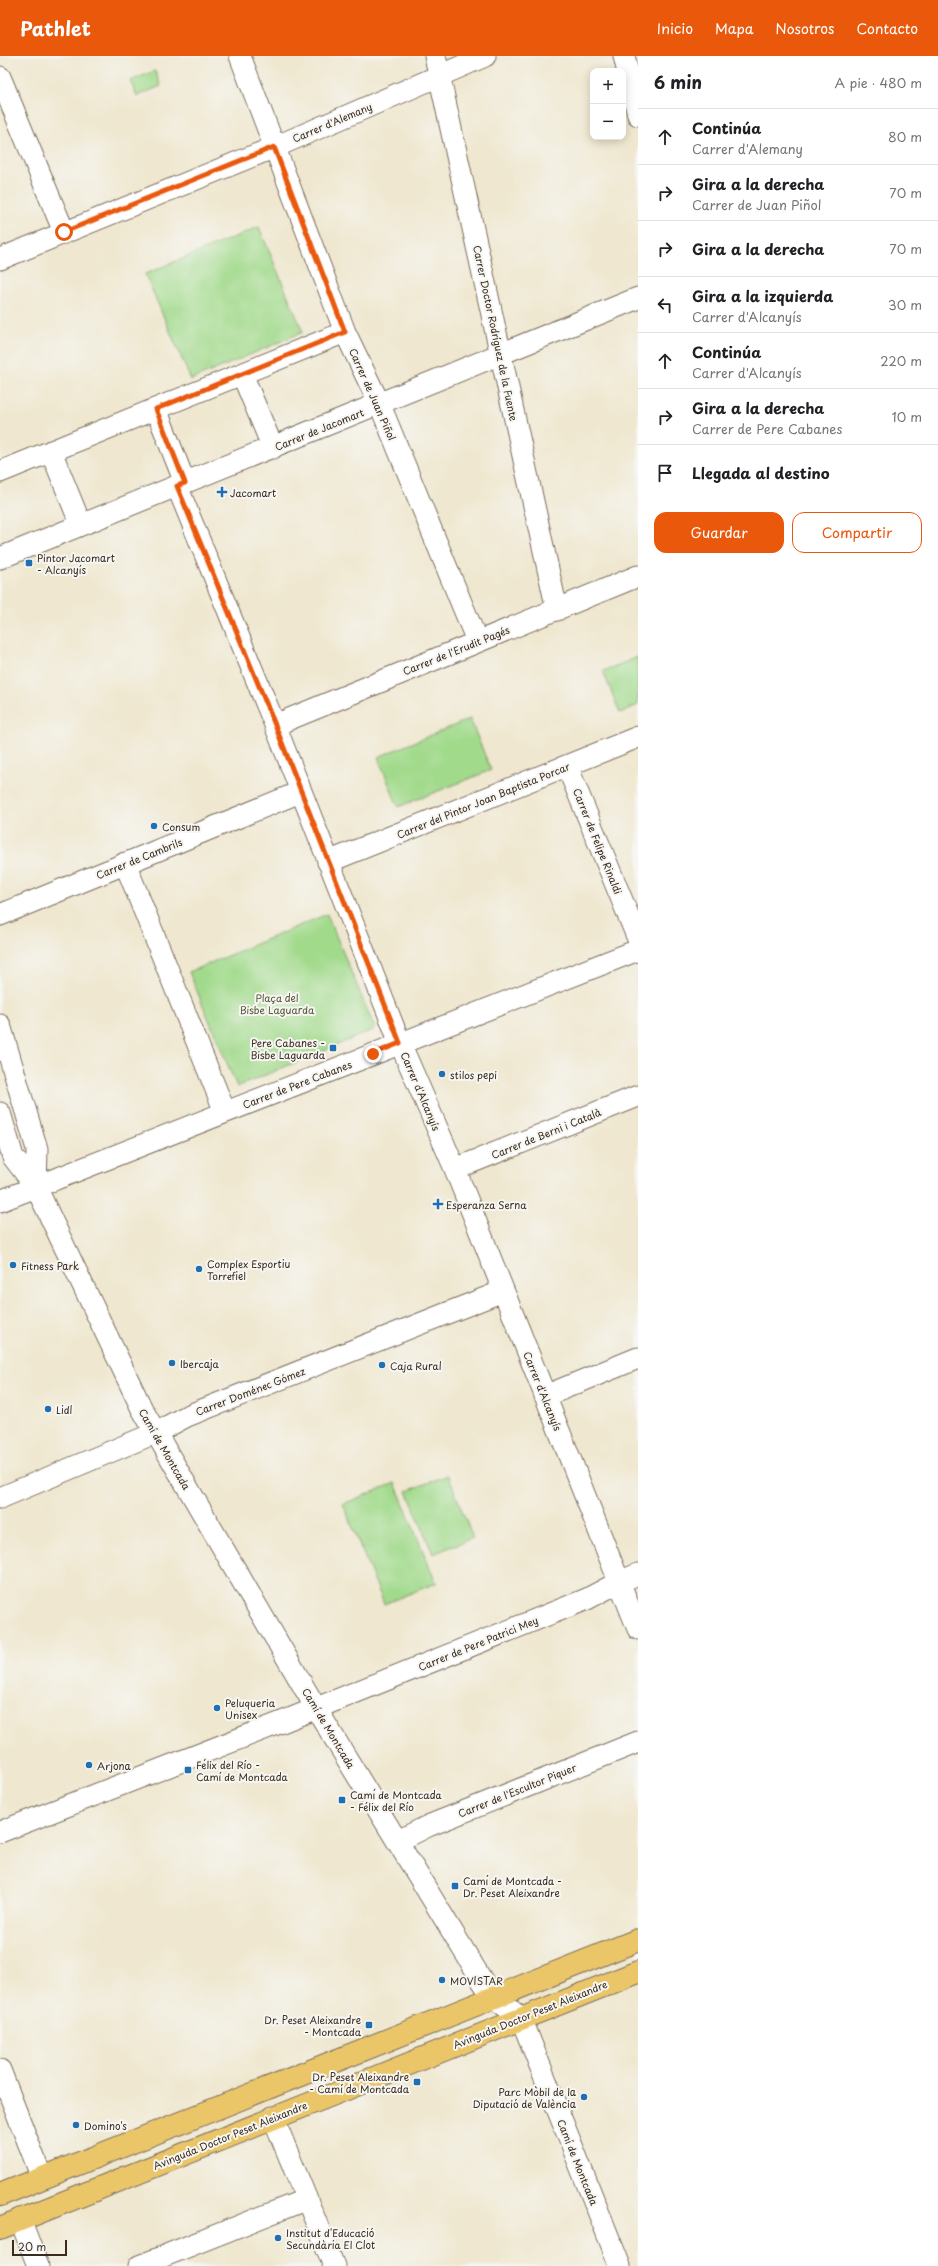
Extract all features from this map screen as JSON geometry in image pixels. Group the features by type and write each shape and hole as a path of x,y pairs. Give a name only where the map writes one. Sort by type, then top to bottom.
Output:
{"main road":[{"path":"0,2195 638,1940"},
{"name":"Avinguda Doctor Peset Aleixandre","path":"0,2228 273,2117 638,1972"},
{"path":"0,2212 16,2205 27,2197 42,2178"}],"street":[{"name":"Carrer de Juan Piñol","path":"240,56 345,332 380,405 478,641"},
{"name":"Carrer Doctor Rodríguez de la Fuente","path":"435,56 557,610"},
{"name":"Carrer d'Alemany","path":"0,259 274,147 485,56"},
{"path":"624,56 638,115"},
{"path":"0,77 64,232"},
{"name":"Carrer de Jacomart","path":"0,558 380,405 638,298"},
{"path":"0,472 345,332"},
{"path":"242,374 273,448"},
{"name":"Carrer d'Alcanyís","path":"156,409 181,484 300,792 400,1043 455,1169 638,1629"},
{"path":"51,451 81,525"},
{"name":"Carrer de l'Erudit Pagés","path":"275,725 638,576"},
{"name":"Carrer del Pintor Joan Baptista Porcar","path":"328,862 638,737"},
{"name":"Carrer de Felipe Rinaldi","path":"567,766 638,939"},
{"name":"Carrer de Cambrils","path":"0,915 300,792"},
{"path":"125,863 225,1112"},
{"name":"Carrer de Pere Cabanes","path":"0,1201 638,950"},
{"name":"Camí de Montcada","path":"0,1025 37,1150 36,1187"},
{"name":"Carrer de Berni i Català","path":"455,1169 638,1096"},
{"name":"Camí de Montcada","path":"0,1113 13,1157 36,1187 94,1313 155,1433 316,1708 493,1997 521,2018 620,2266"},
{"name":"Carrer Doménec Gómez","path":"0,1498 155,1433 186,1416 503,1291"},
{"path":"545,1396 638,1358"},
{"name":"Carrer de Pere Patrici Mey","path":"0,1832 316,1708 580,1602 638,1574"},
{"name":"Carrer de l'Escultor Piquer","path":"398,1841 428,1826 638,1742"},
{"path":"0,2070 42,2178"},
{"path":"273,2117 334,2266"},
{"path":"139,2266 307,2199"},
{"path":"20,2219 38,2266"}],"green space":[{"path":"155,71 161,86 137,96 130,81"},
{"path":"259,227 303,332 191,380 145,274"},
{"path":"638,657 638,705 620,713 603,671"},
{"path":"470,719 491,770 398,807 378,757"},
{"name":"Plaça del Bisbe Laguarda","path":"327,914 375,1029 237,1087 189,972"},
{"path":"448,1475 473,1538 433,1554 407,1491"},
{"path":"395,1483 436,1583 384,1604 343,1504"}],"place":[{"name":"Jacomart","path":"222,492"},
{"name":"Pintor Jacomart - Alcanyís","path":"29,563"},
{"name":"Consum","path":"154,826"},
{"name":"Pere Cabanes - Bisbe Laguarda","path":"333,1048"},
{"name":"stilos pepi","path":"442,1074"},
{"name":"Esperanza Serna","path":"438,1204"},
{"name":"Fitness Park","path":"13,1265"},
{"name":"Complex Esportiu Torrefiel","path":"199,1269"},
{"name":"Ibercaja","path":"172,1363"},
{"name":"Caja Rural","path":"382,1365"},
{"name":"Lidl","path":"48,1409"},
{"name":"Peluqueria Unisex","path":"217,1708"},
{"name":"Arjona","path":"89,1765"},
{"name":"Félix del Río - Camí de Montcada","path":"188,1770"},
{"name":"Camí de Montcada - Félix del Río","path":"342,1800"},
{"name":"Camí de Montcada - Dr. Peset Aleixandre","path":"455,1886"},
{"name":"MOVISTAR","path":"442,1980"},
{"name":"Dr. Peset Aleixandre - Montcada","path":"369,2025"},
{"name":"Dr. Peset Aleixandre - Camí de Montcada","path":"417,2082"},
{"name":"Parc Mòbil de la Diputació de València","path":"584,2097"},
{"name":"Domino's","path":"76,2125"},
{"name":"Institut d'Educació Secundària El Clot","path":"278,2238"}],"route":[{"path":"64,232 274,147 345,332 156,409 185,483 177,486 275,725 300,792 400,1043 373,1054"}]}
